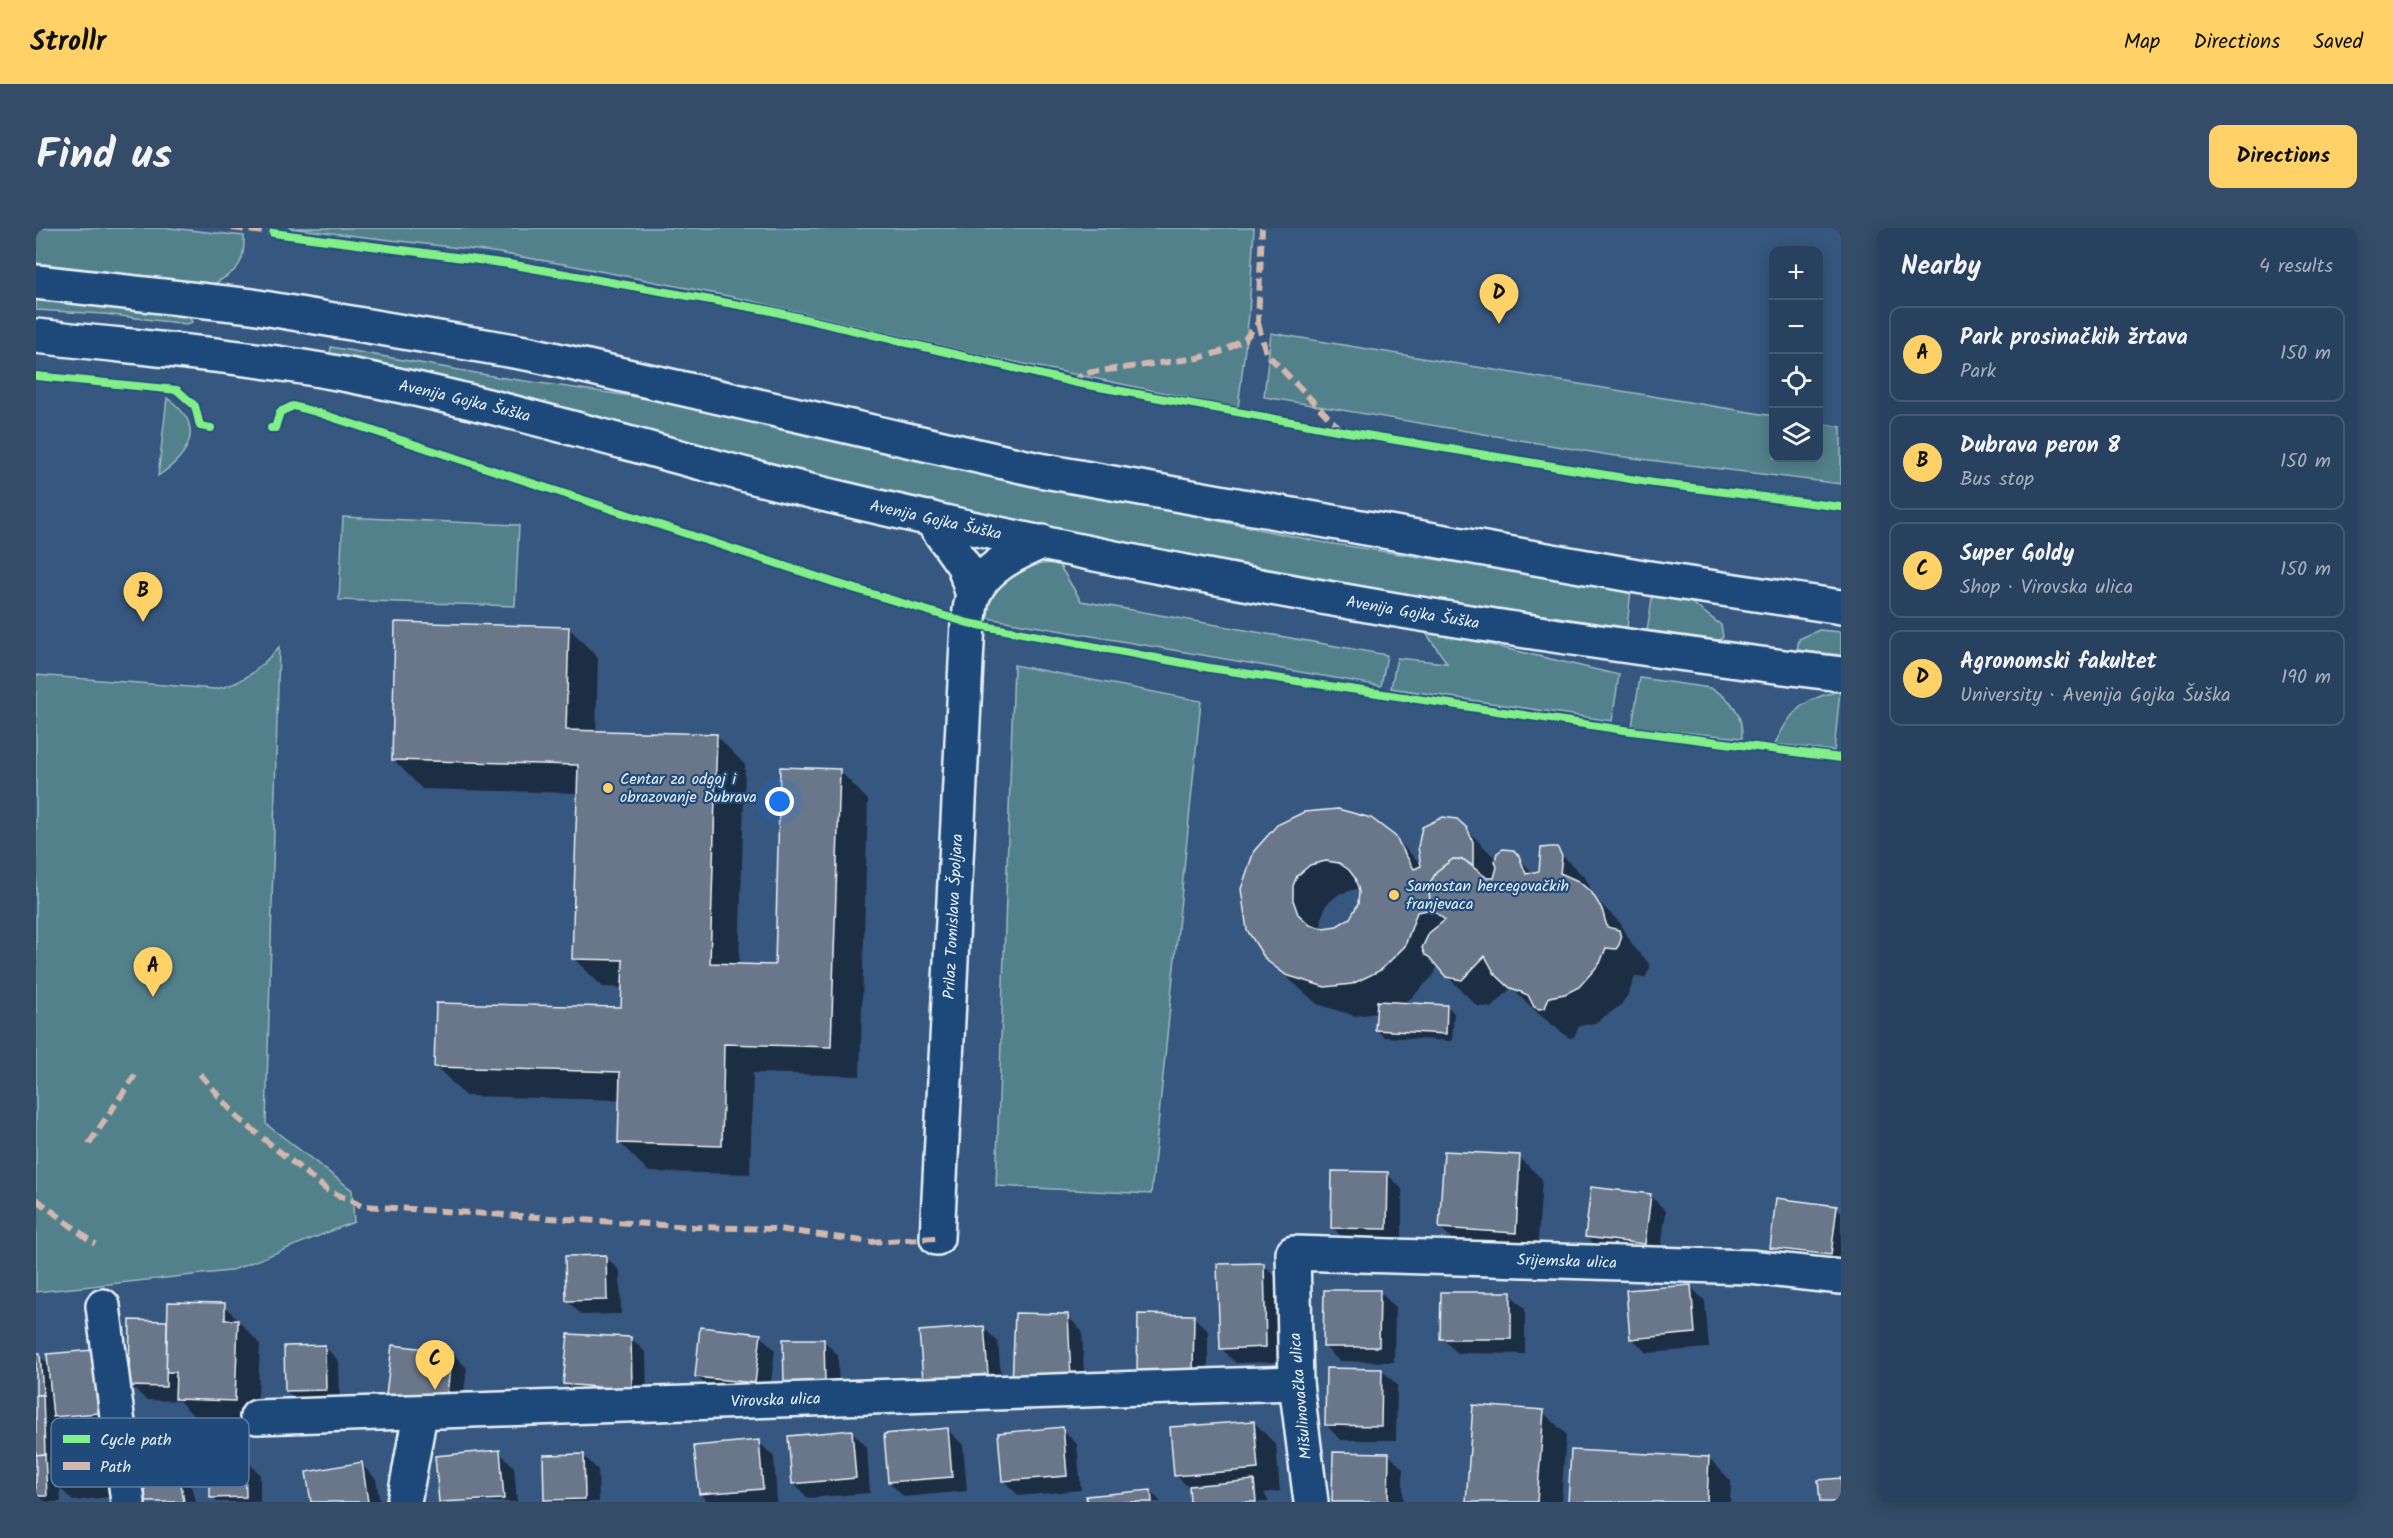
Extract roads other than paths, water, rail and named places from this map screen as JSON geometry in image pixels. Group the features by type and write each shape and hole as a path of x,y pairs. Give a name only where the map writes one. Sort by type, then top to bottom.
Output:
{"main road":[{"path":"36,282 252,306 497,348 642,377 1039,470 1643,577 1841,607"},
{"name":"Avenija Gojka Šuška","path":"36,336 246,359 347,374 572,427 730,471 1042,542 1301,592 1634,648 1841,674"},
{"name":"Prilaz Tomislava Špoljara","path":"930,518 964,566 973,595 968,623 937,1238"},
{"name":"Prilaz Tomislava Špoljara","path":"973,595 996,566 1042,542"},
{"name":"Srijemska ulica","path":"1293,1253 1750,1267 1841,1277"},
{"name":"Mišulinovačka ulica","path":"1293,1253 1296,1383 1311,1502"},
{"path":"103,1306 117,1418"},
{"name":"Virovska ulica","path":"256,1417 1296,1383"},
{"path":"404,1502 420,1413"},
{"path":"126,1487 128,1502"}],"place":[{"name":"Agronomski fakultet","path":"1499,324"},
{"name":"Dubrava peron 8","path":"143,622"},
{"name":"Centar za odgoj i obrazovanje Dubrava","path":"608,788"},
{"name":"Samostan hercegovačkih franjevaca","path":"1394,895"},
{"name":"Park prosinačkih žrtava","path":"153,997"},
{"name":"Super Goldy","path":"435,1390"}]}
